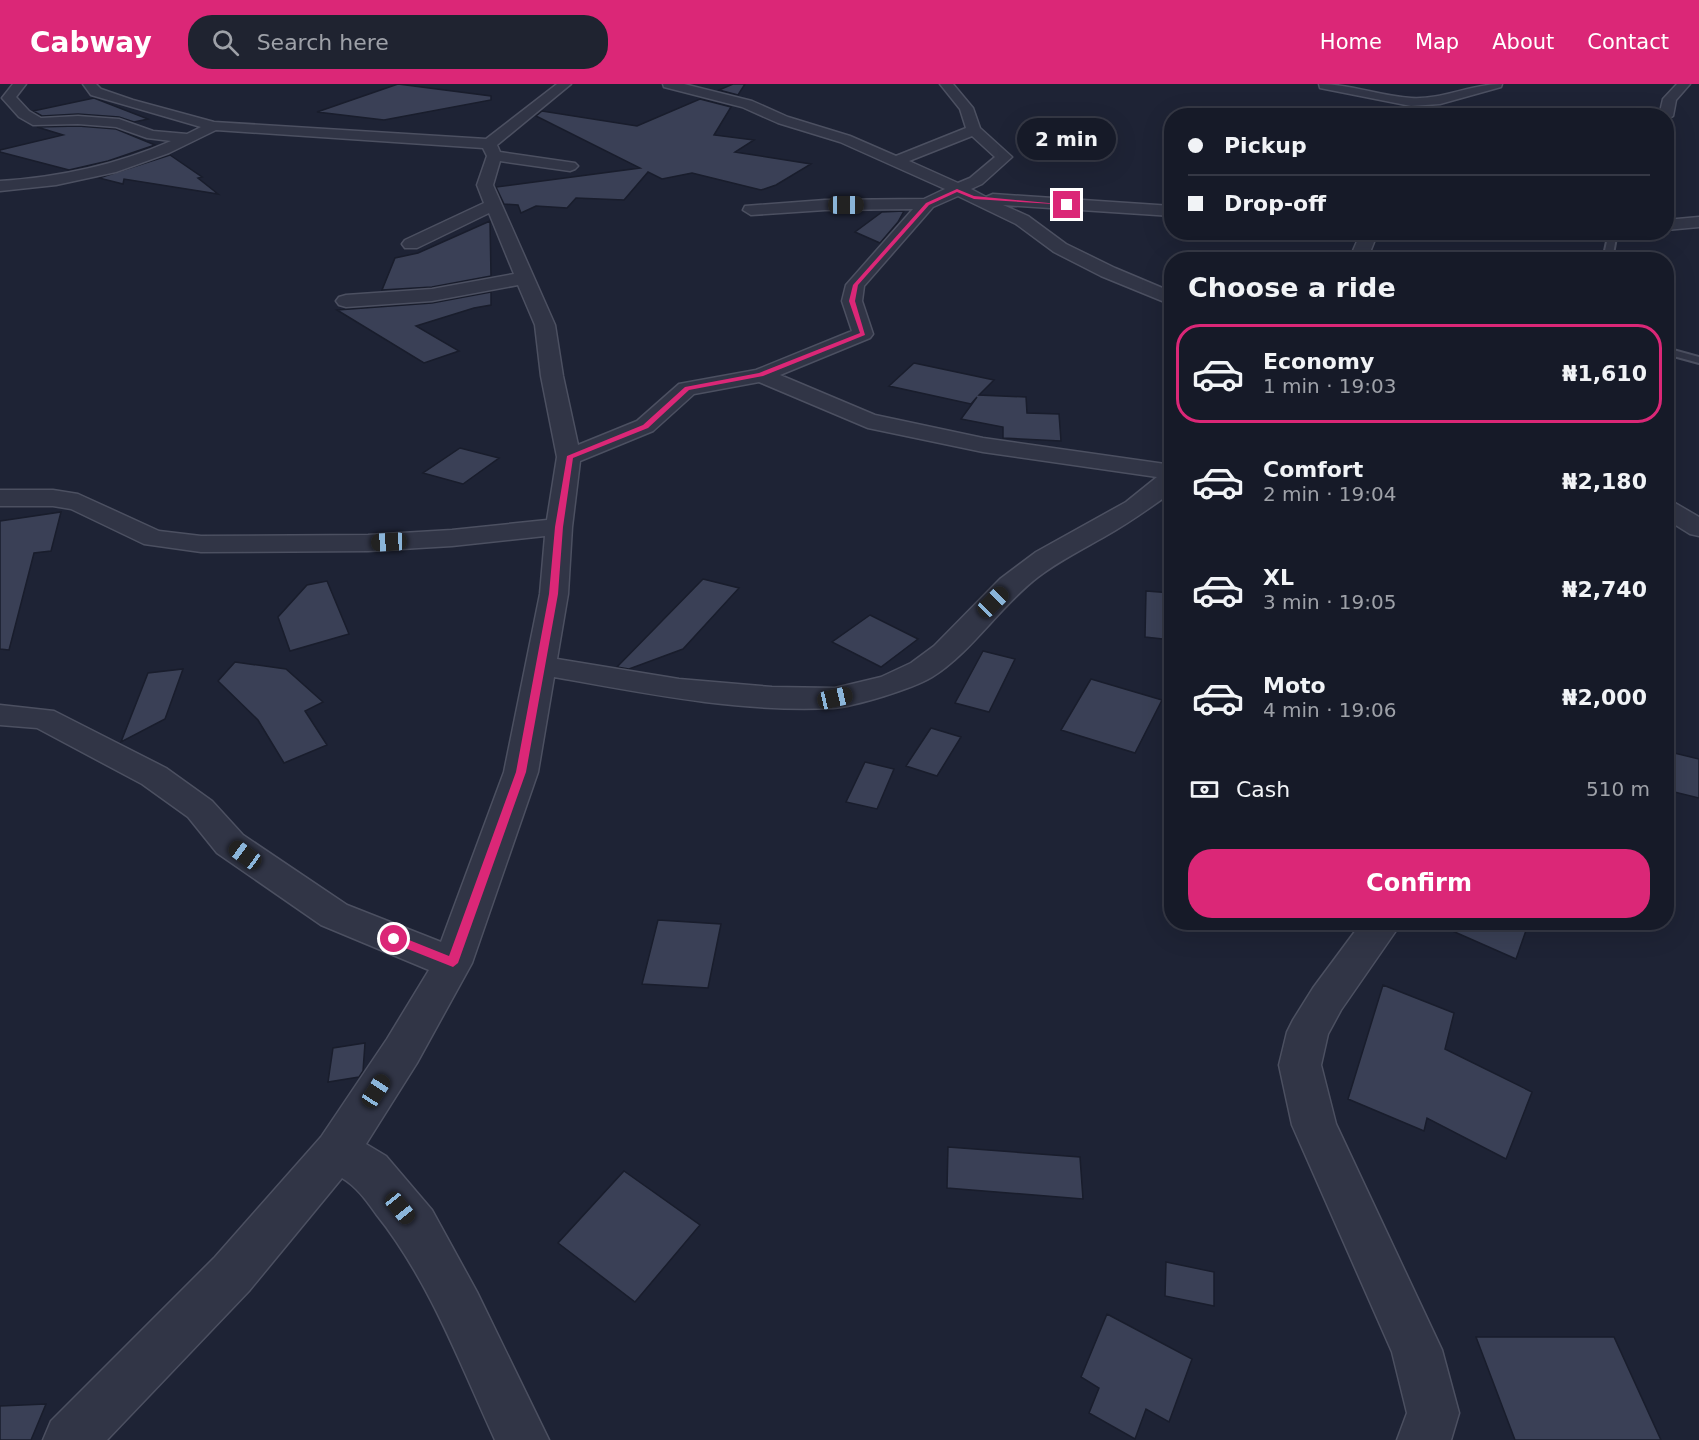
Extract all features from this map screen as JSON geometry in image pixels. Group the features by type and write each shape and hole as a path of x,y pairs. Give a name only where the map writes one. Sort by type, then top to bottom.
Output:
{"street":[{"path":"20,84 9,98 24,114 38,122 78,120 119,123 152,135 190,139"},
{"path":"90,84 96,92 128,103 214,126 492,150 570,166"},
{"path":"70,1440 232,1274 337,1151 402,1051 453,963 521,772 554,594 559,527 569,457 552,376 545,325 484,186 492,150 566,84"},
{"path":"669,84 747,104 800,126 845,139 1022,220 1074,256 1108,273 1164,295"},
{"path":"946,84 966,108 974,130 1004,157 976,180 965,194"},
{"path":"1325,85 1411,102 1425,102 1497,84"},
{"path":"1668,108 1670,99 1684,84"},
{"path":"0,186 97,172 140,160 214,126"},
{"path":"896,161 974,130"},
{"path":"751,210 825,205 927,204 965,194 1164,210"},
{"path":"569,457 645,426 687,389 761,375 863,334 852,301 855,285 927,204"},
{"path":"411,244 493,206"},
{"path":"1674,224 1699,222"},
{"path":"346,301 432,296 524,278"},
{"path":"761,375 868,421 983,445 1164,471"},
{"path":"542,666 679,689 772,697 835,698 891,684 922,670 945,652 1010,585 1046,558 1096,531 1164,486"},
{"path":"0,498 53,498 78,501 153,538 201,544 368,543 452,538 559,527"},
{"path":"1674,513 1699,528"},
{"path":"0,715 43,718 154,776 200,809 230,844 334,915 453,963"},
{"path":"1377,930 1327,999 1308,1032 1300,1065 1314,1125 1417,1350 1434,1431"},
{"path":"337,1151 370,1171 415,1226 460,1309 522,1440"}],"lane":[{"path":"1674,353 1699,360"}],"building":[{"path":"398,84 491,96 491,100 384,120 317,112"},
{"path":"733,84 745,84 738,95 719,90"},
{"path":"94,98 148,119 134,122 119,117 78,114 42,116 33,111"},
{"path":"700,99 731,107 714,135 754,140 735,152 811,164 776,185 761,190 692,173 662,179 648,172 624,200 576,198 567,208 536,206 521,213 518,205 504,204 496,187 640,168 536,116 542,111 637,126"},
{"path":"78,126 116,129 155,145 108,161 69,170 0,152 0,150 63,135 37,127"},
{"path":"170,155 202,177 198,178 218,194 124,179 123,184 99,178"},
{"path":"904,211 880,243 855,232 882,212"},
{"path":"490,221 491,276 432,287 382,290 395,258 418,253"},
{"path":"491,292 491,305 416,326 459,351 424,363 337,310 432,303"},
{"path":"914,363 994,380 979,395 1026,397 1027,413 1059,414 1061,441 1003,438 1003,427 961,419 977,397 971,404 889,386"},
{"path":"460,448 499,458 463,484 423,473"},
{"path":"61,512 51,551 34,553 9,650 0,649 0,521"},
{"path":"703,579 739,588 683,649 629,669 617,667"},
{"path":"327,581 349,634 290,651 278,617 307,585"},
{"path":"1146,591 1164,592 1164,639 1145,637"},
{"path":"870,615 918,639 881,667 832,642"},
{"path":"983,651 1015,659 989,712 955,703"},
{"path":"235,662 286,669 323,702 305,711 327,745 284,763 258,720 218,681"},
{"path":"183,669 165,719 121,742 148,673"},
{"path":"1091,679 1162,700 1135,753 1061,730"},
{"path":"931,728 961,737 937,776 906,766"},
{"path":"1674,753 1699,759 1699,798 1674,792"},
{"path":"865,762 894,769 877,809 846,802"},
{"path":"658,920 721,924 708,988 642,984"},
{"path":"1450,930 1526,930 1516,959"},
{"path":"1383,985 1454,1013 1445,1049 1532,1092 1506,1159 1427,1118 1424,1131 1348,1099"},
{"path":"365,1043 363,1071 359,1077 328,1082 333,1048"},
{"path":"948,1147 1080,1157 1083,1199 947,1188"},
{"path":"624,1171 700,1225 635,1302 558,1243"},
{"path":"1166,1262 1214,1272 1214,1306 1165,1296"},
{"path":"1107,1314 1192,1359 1169,1422 1146,1409 1135,1439 1089,1413 1099,1388 1081,1377"},
{"path":"1476,1337 1614,1337 1661,1440 1515,1440"},
{"path":"46,1404 31,1440 0,1440 0,1406"}],"route":[{"path":"394,939 453,963 521,772 554,594 559,527 569,457 645,426 687,389 761,375 863,334 852,301 855,285 927,204 957,190 974,198 1067,205"}]}
